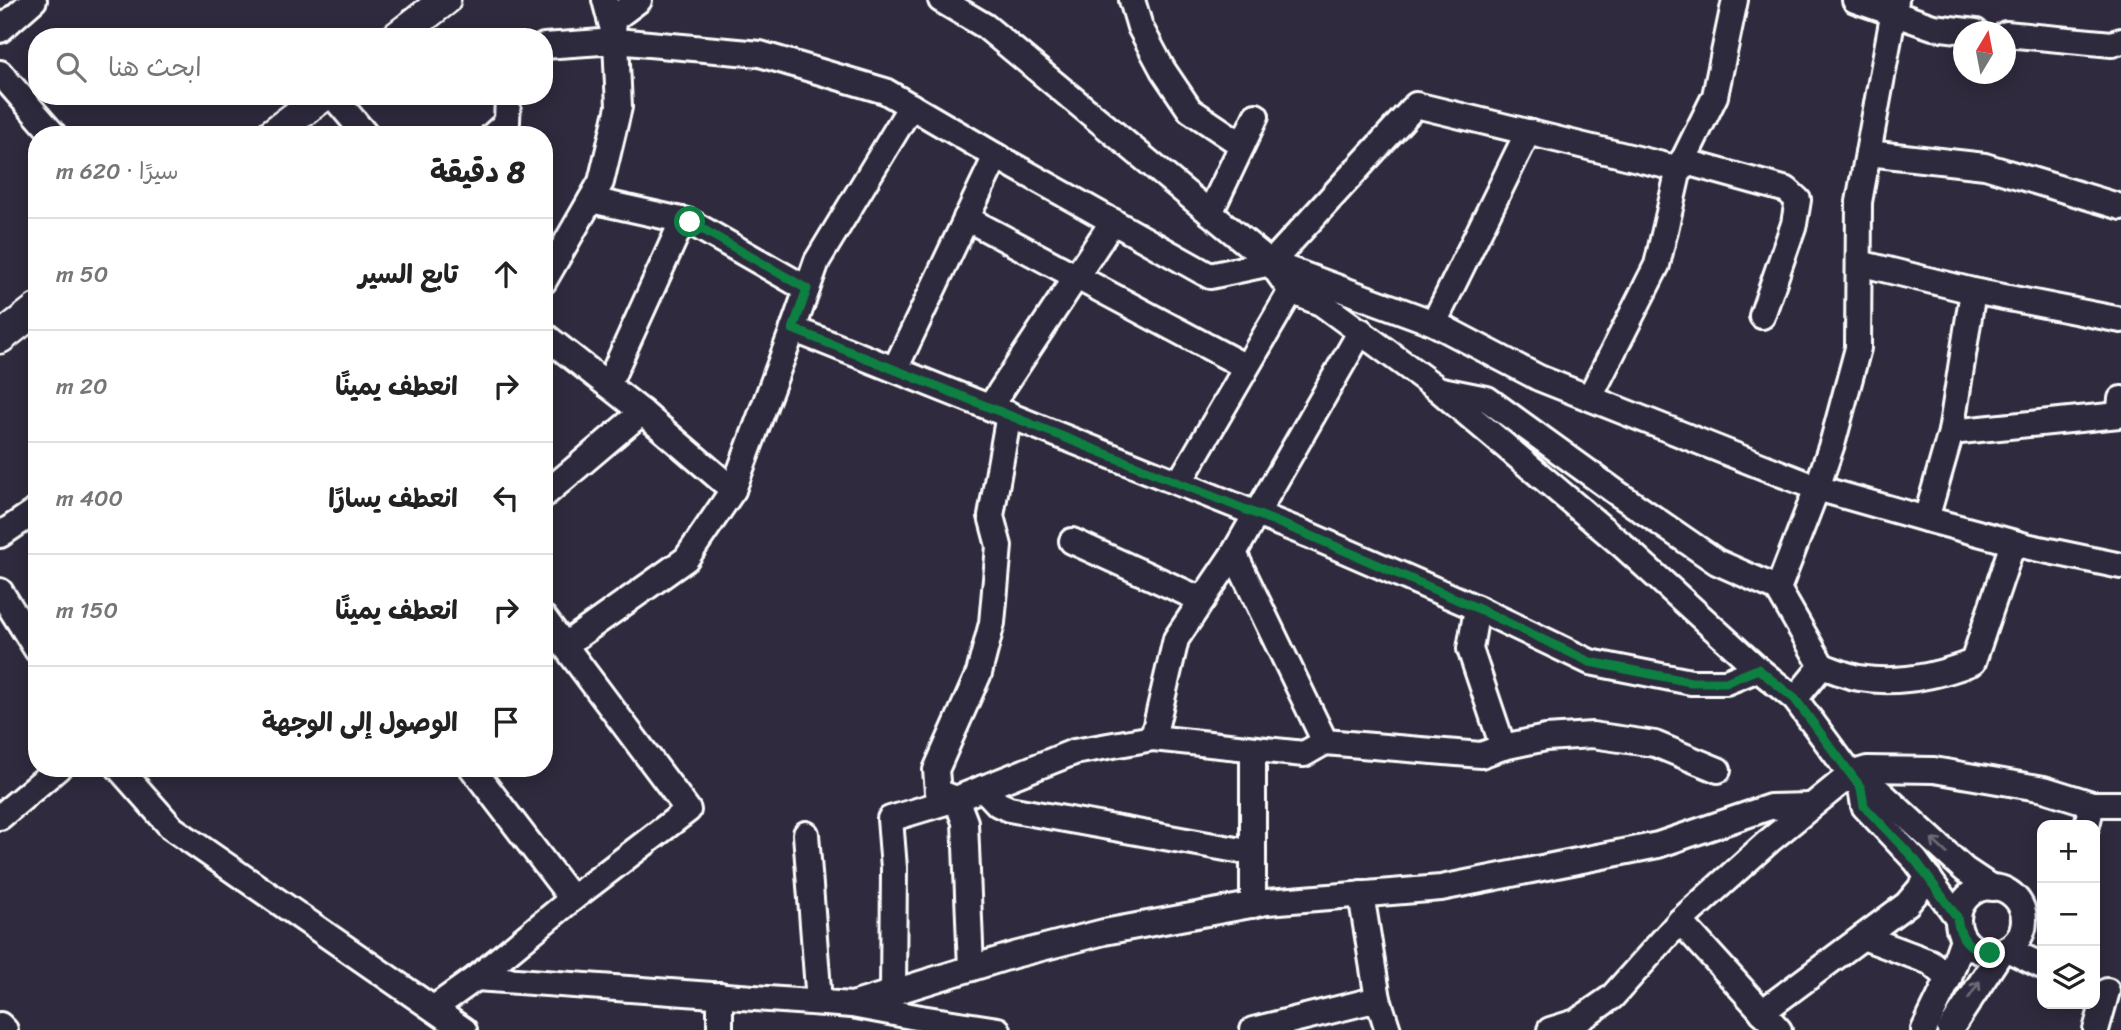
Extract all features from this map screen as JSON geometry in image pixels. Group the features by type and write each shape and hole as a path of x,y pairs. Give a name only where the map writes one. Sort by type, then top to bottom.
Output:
{"main road":[{"path":"411,28 445,0"},
{"path":"283,126 311,105"}],"street":[{"path":"0,30 34,0"},
{"path":"553,43 611,21 639,0"},
{"path":"941,0 985,26 1271,263 1291,291 1321,303 1438,389 1621,544 1758,669 1795,699 1856,781 1864,806 1929,877 1970,946 1990,953 2004,950 2037,964"},
{"path":"1132,0 1140,27 1163,70 1191,110 1242,145"},
{"path":"1590,397 1657,265 1681,165 1715,96 1735,0"},
{"path":"1855,0 1895,7 1933,27 1953,29"},
{"path":"1777,589 1833,441 1858,348 1859,202 1895,7"},
{"path":"611,21 761,54 885,91 1210,276 1271,263 1434,323 1538,378 1817,488 2013,543 2121,566"},
{"path":"553,265 601,183 619,107 611,21"},
{"path":"2016,35 2112,44 2121,41"},
{"path":"0,73 46,126"},
{"path":"341,105 358,126"},
{"path":"503,126 507,122 508,105"},
{"path":"1271,263 1416,105 1787,190 1798,200 1794,223 1762,316"},
{"path":"565,645 686,559 733,490 817,261 911,106"},
{"path":"1210,213 1256,116"},
{"path":"1434,323 1528,132"},
{"path":"1868,153 1985,166 2121,207"},
{"path":"895,369 996,156"},
{"path":"591,200 690,222 807,289"},
{"path":"966,218 1247,367"},
{"path":"608,385 683,220"},
{"path":"971,968 965,822 956,799 938,792 936,769 979,673 992,623 999,546 990,516 1000,411 1076,277 1113,221"},
{"path":"1859,263 1973,291 2121,320"},
{"path":"1179,483 1291,291"},
{"path":"1926,519 1951,432 1973,291"},
{"path":"793,329 1255,513 1477,608 1590,662 1691,682 1726,682 1758,669"},
{"path":"1153,738 1176,639 1234,553 1360,331"},
{"path":"553,342 642,412 733,490"},
{"path":"1438,389 1487,399 1717,562 1777,589 1822,666 1859,678 1897,679 1945,673 1973,662 2013,543"},
{"path":"1951,432 2120,410"},
{"path":"553,487 642,412"},
{"path":"0,536 28,516"},
{"path":"1072,541 1202,600"},
{"path":"1234,553 1325,741"},
{"path":"0,592 28,636"},
{"path":"1477,608 1470,649 1503,747"},
{"path":"434,1008 476,978 572,899 688,810 553,630"},
{"path":"1795,699 1822,666"},
{"path":"893,992 894,868 890,819 956,799 1074,752 1153,738 1304,754 1325,741 1481,754 1546,738 1592,735 1656,744 1718,770"},
{"path":"1253,748 1253,905"},
{"path":"1550,1030 1578,1026 1612,997 1680,921 1810,806 1856,781 1867,769 1934,770 2044,789 2089,814 2121,804"},
{"path":"0,817 47,777"},
{"path":"127,777 172,828 464,1030"},
{"path":"479,777 572,899"},
{"path":"1856,781 1879,791 1965,870 1992,888 2008,892 2033,918 2022,930 2018,940 2004,950 1976,987 1950,1030"},
{"path":"983,788 998,804 1009,809 1253,853"},
{"path":"852,1004 1014,955 1104,932 1253,905 1455,885 1657,845 1770,807 1810,806"},
{"path":"806,834 819,1002"},
{"path":"1680,921 1770,1021 1863,937 1907,904 1929,877"},
{"path":"1924,1030 1949,978 1960,928 1960,906 1976,890 1992,888"},
{"path":"1361,894 1378,999 1388,1030"},
{"path":"1863,937 1930,962 1949,978"},
{"path":"476,978 852,1004 920,1024 998,1030"},
{"path":"920,1024 925,982"},
{"path":"2096,1030 2108,989"},
{"path":"720,995 720,1030"},
{"path":"1253,1030 1378,999"},
{"path":"0,1025 5,1030"}],"route":[{"path":"690,222 807,289 793,329 1309,535 1477,608 1590,662 1691,682 1726,682 1758,669 1795,699 1861,788 1864,806 1916,861 1937,888 1957,917 1958,929 1963,939 1970,946 1990,953"}]}
